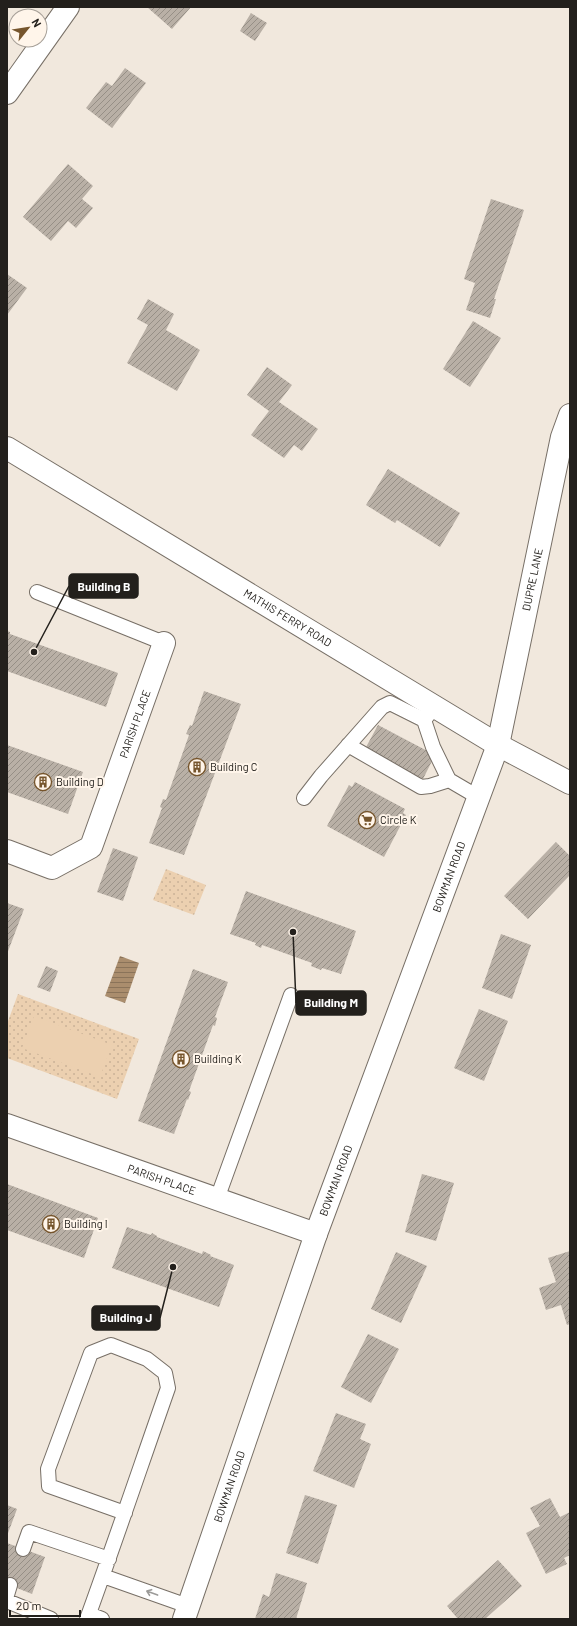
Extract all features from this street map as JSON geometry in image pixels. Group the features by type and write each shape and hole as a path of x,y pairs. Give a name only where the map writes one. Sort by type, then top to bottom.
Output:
{"main road":[{"path":"7,93 68,7"},
{"name":"DUPRE LANE","path":"498,746 562,437 570,415"},
{"name":"MATHIS FERRY ROAD","path":"7,448 429,713 570,783"},
{"name":"PARISH PLACE","path":"7,851 52,868 91,847 164,643"},
{"name":"BOWMAN ROAD","path":"186,1613 316,1234 498,746"},
{"name":"PARISH PLACE","path":"7,1125 316,1234"}],"lane":[{"name":"PARISH PLACE","path":"37,592 164,643"},
{"path":"304,798 320,776 382,706 390,703 429,713 433,747 449,780 478,797"},
{"path":"348,745 421,787 430,786 449,780"},
{"path":"217,1199 290,995"},
{"path":"102,1619 88,1617 109,1559 125,1513 168,1388 165,1373 147,1359 111,1345 91,1353 48,1469 49,1486 125,1513"},
{"path":"23,1549 29,1532 109,1559"},
{"path":"103,1576 186,1613"},
{"path":"7,1601 51,1619"}],"shaded area":[{"path":"166,869 206,885 194,915 153,900"},
{"path":"120,956 139,963 125,1003 105,996"},
{"path":"18,994 139,1039 117,1099 7,1058 7,1024"},
{"path":"34,1016 112,1045 100,1077 22,1048"}],"building":[{"path":"147,7 191,7 172,29"},
{"path":"251,13 267,23 255,41 240,31"},
{"path":"125,68 146,83 112,128 86,108 106,82 112,86"},
{"path":"68,164 93,186 82,199 93,208 76,228 68,221 51,241 23,217"},
{"path":"491,199 524,210 494,299 496,299 490,318 466,310 475,283 464,279"},
{"path":"7,274 27,288 7,315"},
{"path":"148,299 174,314 166,330 200,350 177,391 127,363 148,325 137,319"},
{"path":"473,321 501,338 470,387 443,369"},
{"path":"267,367 292,385 279,402 318,429 302,451 294,445 284,458 251,435 269,411 247,395"},
{"path":"388,469 460,513 440,547 397,520 395,523 366,505"},
{"path":"7,631 10,632 10,634 118,673 106,707 7,671"},
{"name":"Building C","path":"204,691 241,704 184,855 149,843 162,808 160,807 163,799 166,800 189,735 186,734 190,725 192,726"},
{"path":"378,725 435,755 423,779 365,749"},
{"name":"Building D","path":"7,745 83,772 68,814 7,792"},
{"name":"Circle K","path":"355,782 405,809 403,813 406,815 384,857 327,826 349,785 352,787"},
{"path":"556,842 570,856 570,875 528,919 504,896"},
{"path":"113,848 138,857 123,901 97,892"},
{"path":"246,891 356,931 341,974 322,968 321,970 311,966 312,963 262,945 261,948 255,945 256,943 230,934"},
{"path":"7,903 24,909 7,954"},
{"path":"501,934 531,945 512,999 482,988"},
{"path":"46,966 58,971 50,992 37,987"},
{"name":"Building K","path":"193,969 228,982 215,1017 217,1018 215,1026 213,1025 189,1091 191,1092 174,1134 138,1121"},
{"path":"479,1009 508,1021 484,1081 454,1068"},
{"path":"422,1174 454,1183 436,1241 405,1232"},
{"name":"Building I","path":"7,1184 98,1218 84,1258 7,1230"},
{"path":"127,1227 151,1235 152,1233 157,1237 202,1254 203,1251 211,1255 210,1256 234,1265 219,1307 112,1268"},
{"path":"570,1251 570,1324 567,1325 561,1305 546,1310 539,1288 556,1282 548,1258"},
{"path":"396,1252 427,1266 401,1323 371,1309"},
{"path":"368,1334 399,1349 371,1403 341,1387"},
{"path":"336,1413 366,1424 360,1439 371,1444 354,1488 313,1471"},
{"path":"305,1495 337,1505 318,1564 286,1553"},
{"path":"550,1498 560,1517 570,1512 570,1555 564,1558 567,1564 546,1574 526,1533 540,1526 530,1508"},
{"path":"7,1505 17,1509 7,1536"},
{"path":"7,1543 45,1557 32,1594 7,1584"},
{"path":"498,1560 522,1586 485,1619 458,1619 447,1606"},
{"path":"276,1573 307,1583 296,1619 255,1619 263,1594 269,1597"}],"place":[{"name":"Building B","path":"34,652"},
{"name":"Building C","path":"197,767"},
{"name":"Building D","path":"43,782"},
{"name":"Circle K","path":"367,820"},
{"name":"Building M","path":"293,932"},
{"name":"Building K","path":"181,1059"},
{"name":"Building I","path":"51,1224"},
{"name":"Building J","path":"173,1267"}]}
